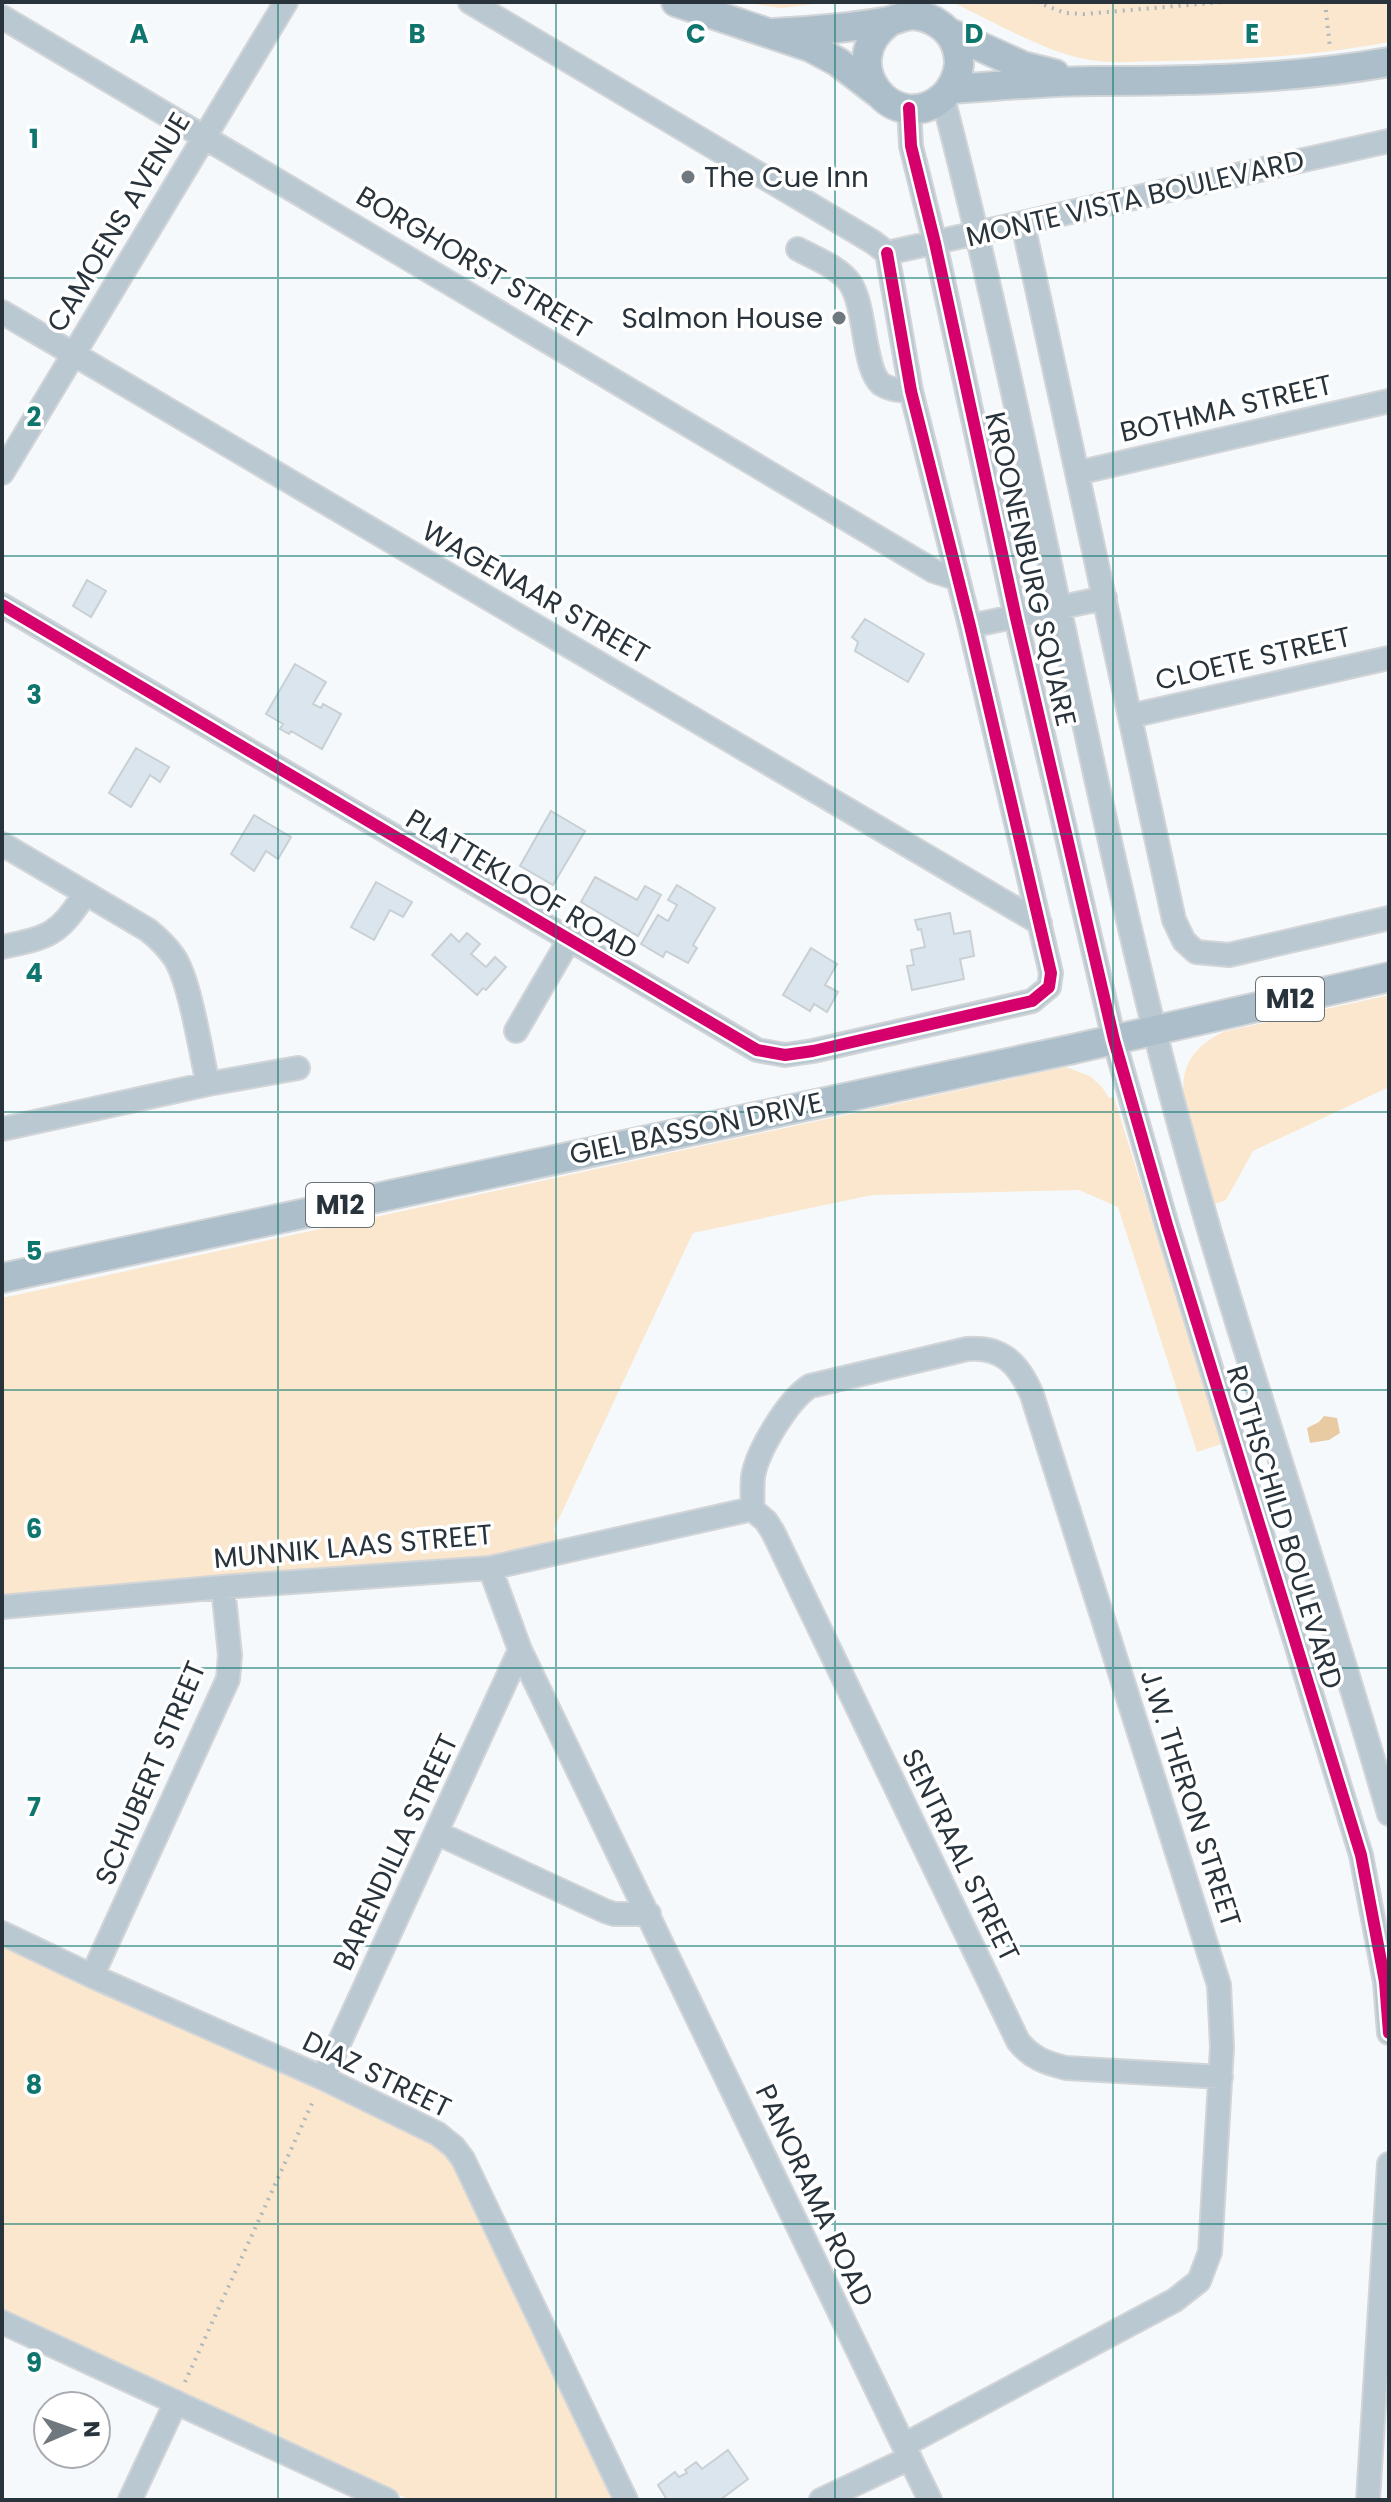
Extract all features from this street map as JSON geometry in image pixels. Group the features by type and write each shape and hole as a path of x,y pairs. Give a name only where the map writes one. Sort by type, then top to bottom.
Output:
{"main road":[{"path":"676,2 774,33 838,62 891,103 909,108 927,106 946,93 957,75 959,61 956,46 948,32 939,23 921,16 907,15 889,22 774,33"},
{"path":"877,92 868,74 867,54 874,36 889,22"},
{"path":"948,32 1023,66 1098,81"},
{"path":"946,93 1098,81 1211,81 1293,75 1389,62"},
{"name":"GIEL BASSON DRIVE","path":"2,1278 1114,1040 1389,977"}],"street":[{"name":"CAMOENS AVENUE","path":"2,473 286,2"},
{"path":"470,2 887,253 911,391 1040,923"},
{"name":"BORGHORST STREET","path":"2,17 934,571 958,579"},
{"name":"KROONENBURG SQUARE","path":"946,93 1155,1030"},
{"name":"KROONENBURG SQUARE","path":"909,108 911,146 1114,1040"},
{"name":"MONTE VISTA BOULEVARD","path":"887,253 1389,141"},
{"path":"1023,224 1174,920 1184,941 1196,952 1229,955 1389,918"},
{"path":"798,249 836,270 851,283 873,372 880,383 890,388 911,391"},
{"name":"WAGENAAR STREET","path":"2,312 1040,923"},
{"name":"BOTHMA STREET","path":"1077,473 1389,401"},
{"path":"970,626 1105,598"},
{"name":"PLATTEKLOOF ROAD","path":"2,605 757,1050 772,1054 813,1051 1032,1001 1049,987 1051,973 1040,923"},
{"name":"CLOETE STREET","path":"1130,716 1389,658"},
{"path":"2,844 148,930 176,959 185,984 208,1084"},
{"path":"2,947 49,935 61,927 85,894"},
{"path":"516,1031 569,940"},
{"name":"ROTHSCHILD BOULEVARD","path":"1155,1030 1182,1138 1389,1814"},
{"name":"ROTHSCHILD BOULEVARD","path":"1114,1040 1171,1239 1361,1855 1385,1982 1389,2033"},
{"path":"2,1129 208,1084 298,1068"},
{"name":"J.W. THERON STREET","path":"752,1509 754,1474 785,1409 799,1392 810,1386 967,1349 990,1349 1014,1362 1032,1395 1219,1985 1222,2009 1210,2252 1199,2281 1175,2300 821,2500"},
{"name":"MUNNIK LAAS STREET","path":"2,1607 490,1568 752,1509"},
{"name":"SENTRAAL STREET","path":"752,1509 773,1532 1018,2041 1026,2051 1050,2064 1066,2068 1221,2077"},
{"name":"PANORAMA ROAD","path":"490,1568 520,1650 930,2500"},
{"name":"SCHUBERT STREET","path":"92,1976 228,1679 230,1655 223,1587"},
{"name":"BARENDILLA STREET","path":"323,2078 520,1650"},
{"path":"437,1833 605,1911 649,1914"},
{"name":"DIAZ STREET","path":"2,1933 323,2078 438,2134 454,2147 463,2159 626,2500"},
{"path":"1368,2500 1383,2349 1389,2164"},
{"path":"2,2322 387,2500"},
{"path":"130,2500 176,2402"}],"path":[{"path":"1037,2 1065,13 1084,14 1223,2"},
{"path":"1325,2 1331,51"},
{"path":"176,2402 323,2078"}],"shaded area":[{"path":"741,2 832,2 781,8"},
{"path":"952,2 1389,2 1389,42 1277,56 1101,61 1048,48"},
{"path":"1389,995 1389,1087 1253,1151 1226,1200 1212,1205 1188,1123 1183,1092 1188,1065 1195,1053 1223,1032"},
{"path":"1066,1067 1090,1076 1109,1098 1114,1097 1221,1444 1197,1452 1118,1207 1079,1190 872,1195 693,1233 554,1529 558,1540 478,1558 2,1598 2,1298"},
{"path":"1324,1416 1337,1418 1340,1433 1329,1440 1310,1443 1307,1428"},
{"path":"2,1944 439,2146 451,2160 614,2500 410,2500 2,2311"}],"building":[{"path":"87,580 106,591 91,617 73,606"},
{"path":"865,619 924,654 908,682 855,651 858,642 852,637"},
{"path":"295,664 326,682 313,704 321,708 323,704 341,714 322,749 291,731 289,734 280,729 283,724 266,714"},
{"path":"136,748 169,767 160,782 150,775 131,807 109,793"},
{"path":"551,811 585,831 553,885 520,866"},
{"path":"254,815 291,837 278,859 266,851 254,871 231,854"},
{"path":"595,877 637,900 645,886 661,895 638,936 581,902"},
{"path":"376,882 412,902 403,917 390,910 374,940 351,927"},
{"path":"677,885 715,908 693,945 697,948 688,963 666,951 663,957 641,944 658,915 668,921 677,905 668,900"},
{"path":"950,913 954,934 970,931 974,956 960,959 964,979 912,990 907,966 914,965 911,950 925,947 921,929 918,930 915,920"},
{"path":"467,933 480,944 471,954 486,967 495,957 506,967 486,990 483,988 477,995 432,955 451,934 459,942"},
{"path":"811,948 837,964 825,985 838,992 827,1012 814,1004 810,1011 783,995"},
{"path":"728,2450 748,2479 720,2500 667,2500 658,2485 675,2472 679,2477 687,2473 685,2470 696,2462 702,2469"}],"cycle path":[{"path":"909,108 911,146 1114,1040 1167,1225 1361,1855 1385,1982 1389,2033"},
{"path":"2,605 757,1050 785,1055 813,1051 1032,1001 1049,987 1051,973 970,626 911,391 887,253"}],"place":[{"name":"The Cue Inn","path":"688,177"},
{"name":"Salmon House","path":"839,318"}]}
